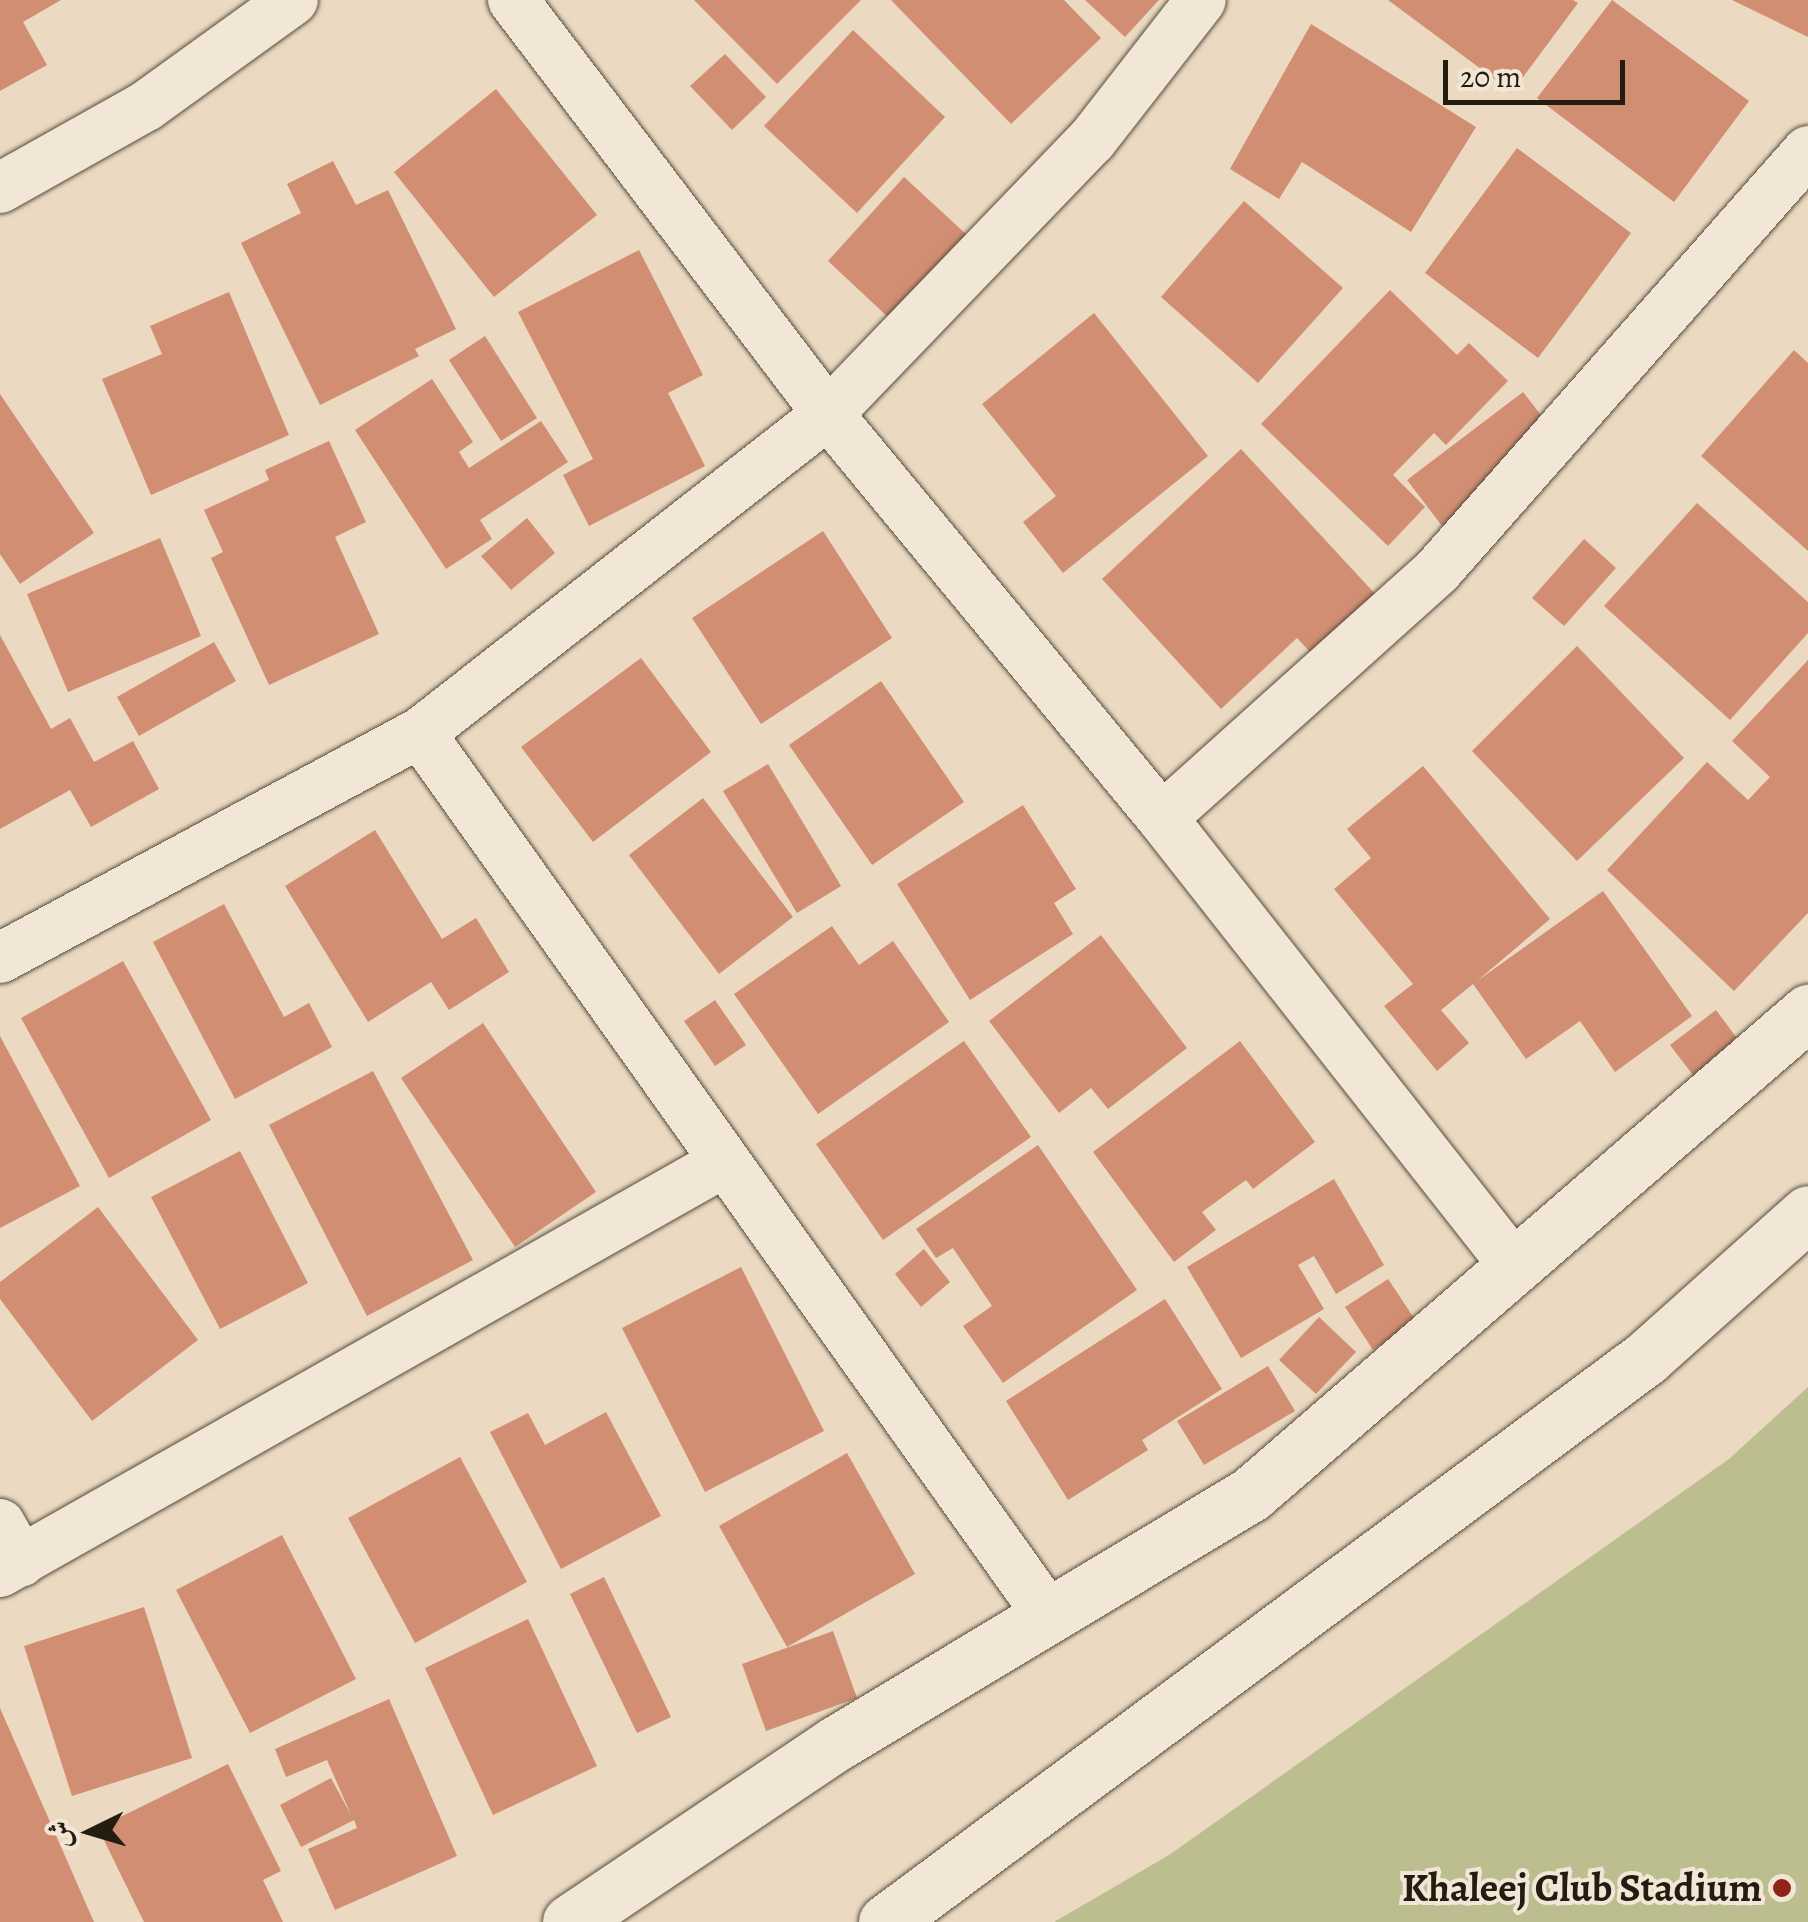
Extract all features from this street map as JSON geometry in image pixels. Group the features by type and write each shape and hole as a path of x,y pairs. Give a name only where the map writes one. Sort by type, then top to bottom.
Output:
{"street":[{"path":"0,188 146,106 292,0"},
{"path":"513,0 828,414 1162,818 1516,1268"},
{"path":"0,958 420,733 828,414 1092,140 1201,0"},
{"path":"1162,818 1438,570 1602,391 1808,151"},
{"path":"420,733 1049,1616"},
{"path":"570,1922 835,1744 1252,1494 1808,1012"},
{"path":"7,1552 723,1163"},
{"path":"886,1922 1646,1358 1808,1213"}],"green space":[{"path":"1808,1387 1808,1922 1054,1922 1169,1855 1729,1459"}],"building":[{"path":"0,0 61,0 23,22 47,65 0,91"},
{"path":"694,0 861,0 777,84"},
{"path":"891,0 1064,0 1101,38 1011,124"},
{"path":"1085,0 1159,0 1125,37"},
{"path":"1388,0 1573,0 1578,3 1512,92"},
{"path":"1612,0 1749,101 1674,202 1537,98"},
{"path":"1732,0 1808,0 1808,37"},
{"path":"1311,24 1476,127 1411,232 1302,162 1279,199 1230,169"},
{"path":"853,30 945,117 857,213 764,126"},
{"path":"725,54 766,97 732,130 690,86"},
{"path":"496,89 597,215 494,297 394,172"},
{"path":"1517,148 1631,233 1538,358 1425,273"},
{"path":"333,161 356,205 388,190 456,329 415,349 419,356 320,405 241,243 301,213 287,184"},
{"path":"904,177 967,235 890,319 828,261"},
{"path":"1244,201 1343,288 1258,383 1161,297"},
{"path":"639,250 703,375 668,393 705,466 589,526 563,475 593,459 518,312"},
{"path":"1390,290 1457,355 1469,343 1508,381 1446,445 1434,433 1393,475 1425,507 1388,546 1261,424"},
{"path":"229,292 289,435 151,495 102,379 162,354 150,326"},
{"path":"1094,313 1208,456 1063,573 1023,522 1056,496 982,404"},
{"path":"485,336 537,418 501,441 449,360"},
{"path":"1794,350 1808,363 1808,551 1701,456"},
{"path":"432,379 473,442 459,452 469,468 541,421 568,462 480,520 492,539 446,569 355,430"},
{"path":"1523,392 1558,437 1442,526 1407,480"},
{"path":"0,394 94,533 20,584 0,554"},
{"path":"329,441 366,522 335,537 379,634 269,685 211,558 223,552 204,510 269,480 265,470"},
{"path":"1241,449 1390,610 1326,669 1297,638 1221,709 1102,579"},
{"path":"1697,503 1808,602 1808,633 1730,720 1604,606"},
{"path":"527,518 555,553 511,590 481,556"},
{"path":"823,531 892,638 761,724 692,618"},
{"path":"160,538 201,636 68,692 27,594"},
{"path":"1584,539 1616,568 1564,626 1532,598"},
{"path":"0,635 51,729 70,718 94,762 133,741 159,789 91,827 70,790 0,829"},
{"path":"214,642 236,681 139,736 117,697"},
{"path":"1577,646 1684,758 1577,861 1472,751"},
{"path":"641,658 711,752 593,842 521,747"},
{"path":"1808,660 1808,913 1734,991 1607,870 1707,762 1748,800 1770,777 1732,741"},
{"path":"881,681 964,802 872,865 789,745"},
{"path":"768,764 841,886 797,913 723,791"},
{"path":"1423,766 1550,919 1477,981 1603,891 1692,1016 1615,1072 1580,1021 1526,1059 1473,984 1441,1010 1469,1043 1437,1071 1384,1006 1413,984 1334,889 1371,858 1347,829"},
{"path":"703,798 793,917 719,974 629,855"},
{"path":"1023,805 1076,889 1054,903 1073,934 970,1000 897,884"},
{"path":"375,830 442,939 476,918 509,972 449,1010 431,982 368,1022 285,886"},
{"path":"224,904 284,1017 309,1003 332,1047 235,1099 153,942"},
{"path":"832,926 859,965 893,941 949,1022 818,1114 734,994"},
{"path":"1101,935 1187,1048 1108,1109 1091,1088 1059,1113 989,1021"},
{"path":"123,961 211,1120 109,1178 21,1018"},
{"path":"715,1000 746,1045 715,1066 684,1021"},
{"path":"1716,1010 1745,1049 1699,1083 1670,1045"},
{"path":"483,1023 596,1192 515,1247 401,1078"},
{"path":"0,1036 80,1186 0,1228"},
{"path":"964,1041 1031,1137 883,1240 816,1144"},
{"path":"1240,1041 1315,1142 1253,1189 1246,1180 1202,1212 1216,1230 1174,1262 1093,1152"},
{"path":"373,1071 473,1260 367,1316 269,1125"},
{"path":"1038,1145 1137,1290 1003,1383 963,1326 992,1306 953,1248 936,1258 916,1229"},
{"path":"240,1151 308,1283 220,1329 151,1197"},
{"path":"1334,1179 1384,1265 1336,1294 1314,1256 1298,1265 1324,1309 1241,1358 1187,1267"},
{"path":"98,1207 198,1340 92,1421 0,1299 0,1282"},
{"path":"924,1249 950,1282 921,1307 895,1274"},
{"path":"741,1267 824,1431 705,1492 622,1328"},
{"path":"1388,1279 1416,1321 1373,1350 1345,1307"},
{"path":"1165,1299 1222,1389 1142,1440 1148,1450 1068,1500 1006,1401"},
{"path":"1319,1317 1356,1352 1316,1394 1279,1360"},
{"path":"1268,1366 1295,1411 1204,1465 1177,1421"},
{"path":"606,1412 661,1516 561,1569 490,1432 528,1413 545,1445"},
{"path":"847,1453 915,1574 787,1647 719,1526"},
{"path":"460,1457 527,1582 415,1643 348,1518"},
{"path":"282,1535 356,1679 250,1733 176,1590"},
{"path":"604,1577 671,1717 637,1733 570,1594"},
{"path":"144,1607 192,1758 72,1796 24,1646"},
{"path":"528,1619 597,1766 493,1815 425,1668"},
{"path":"833,1631 857,1698 766,1731 742,1664"},
{"path":"389,1699 457,1856 335,1910 308,1849 357,1828 354,1820 301,1847 280,1805 331,1778 351,1815 327,1760 286,1777 275,1749"},
{"path":"0,1708 94,1922 0,1922"},
{"path":"228,1764 281,1871 263,1880 283,1922 144,1922 98,1828"}],"place":[{"name":"Khaleej Club Stadium","path":"1782,1888"}]}
